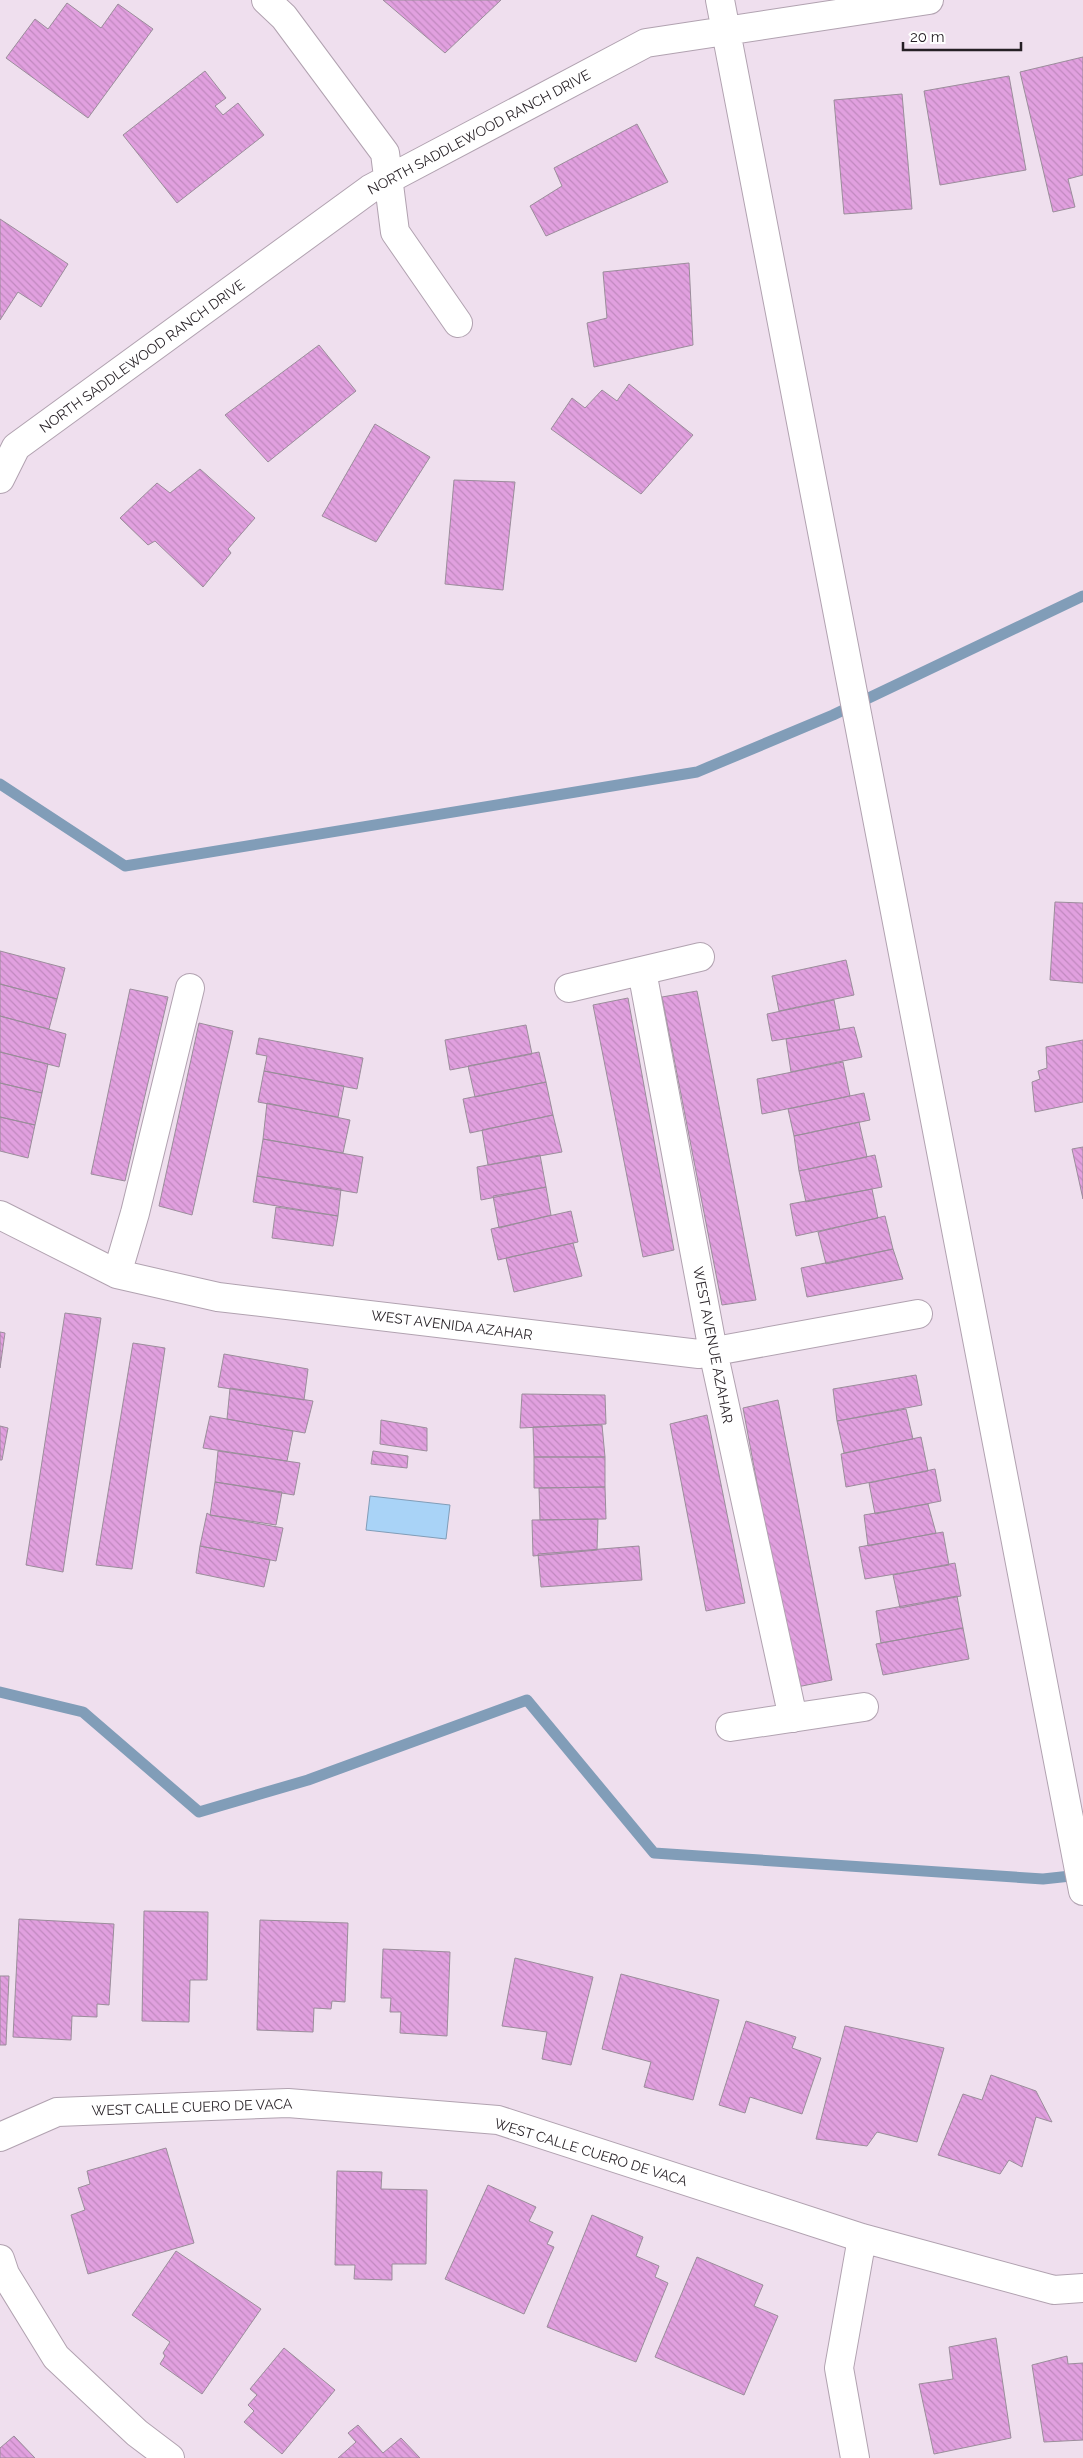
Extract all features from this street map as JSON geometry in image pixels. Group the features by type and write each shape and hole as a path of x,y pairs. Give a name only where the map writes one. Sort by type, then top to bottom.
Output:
{"street":[{"path":"266,0 284,18 385,153 395,232 458,322"},
{"path":"720,0 724,31 1083,1891"},
{"name":"NORTH SADDLEWOOD RANCH DRIVE","path":"0,479 8,441 370,189 646,43 929,0"},
{"path":"569,988 700,957"},
{"name":"WEST AVENUE AZAHAR","path":"642,971 713,1351 793,1718"},
{"path":"117,1274 133,1220 190,988"},
{"name":"WEST AVENIDA AZAHAR","path":"0,1214 117,1274 218,1297 699,1354 918,1314"},
{"path":"730,1727 864,1707"},
{"name":"WEST CALLE CUERO DE VACA","path":"0,2137 58,2112 288,2103 498,2120 862,2238 1054,2290 1083,2288"},
{"path":"855,2458 839,2368 862,2238"},
{"path":"0,2259 5,2274 56,2357 137,2433 170,2458"}],"water":[{"path":"370,1496 450,1505 446,1539 366,1530"}],"building":[{"path":"383,0 501,0 445,53"},
{"path":"67,3 101,28 118,4 153,29 88,118 6,58 35,19 48,29"},
{"path":"1083,57 1083,175 1068,179 1075,207 1053,212 1020,72"},
{"path":"205,71 226,98 215,106 223,115 238,103 264,135 177,203 123,135"},
{"path":"1009,76 1026,170 940,185 924,91"},
{"path":"902,94 912,209 844,214 834,100"},
{"path":"637,124 668,182 546,236 530,206 562,186 554,168"},
{"path":"0,219 68,264 41,307 18,292 0,320"},
{"path":"689,263 693,345 594,367 587,323 607,318 603,272"},
{"path":"319,345 356,391 268,462 225,415"},
{"path":"629,384 693,435 641,494 551,429 572,398 585,408 602,390 617,401"},
{"path":"375,424 430,457 376,542 322,516"},
{"path":"200,469 255,518 228,549 231,553 203,587 155,541 148,545 120,518 157,483 170,493"},
{"path":"454,480 515,482 503,590 445,584"},
{"path":"1055,902 1083,903 1083,983 1050,980"},
{"path":"0,951 65,968 57,999 0,984"},
{"path":"846,960 854,995 779,1011 772,976"},
{"path":"0,984 57,999 49,1029 0,1016"},
{"path":"130,989 168,997 125,1181 91,1174"},
{"path":"697,991 756,1300 722,1305 662,997"},
{"path":"628,998 674,1250 643,1257 593,1005"},
{"path":"834,1000 840,1030 772,1041 767,1014"},
{"path":"0,1016 66,1034 59,1067 0,1052"},
{"path":"199,1023 233,1031 192,1215 159,1206"},
{"path":"526,1025 532,1054 450,1070 445,1040"},
{"path":"854,1027 862,1057 791,1072 786,1039"},
{"path":"259,1038 363,1058 357,1089 264,1071 267,1056 256,1054"},
{"path":"1083,1040 1083,1102 1035,1112 1032,1082 1040,1079 1038,1071 1047,1068 1046,1047"},
{"path":"0,1052 48,1064 42,1093 0,1083"},
{"path":"539,1052 546,1082 475,1097 468,1066"},
{"path":"843,1062 850,1096 762,1114 757,1079"},
{"path":"264,1071 344,1086 338,1117 258,1102"},
{"path":"546,1082 553,1115 470,1133 463,1099"},
{"path":"0,1083 42,1093 35,1125 0,1117"},
{"path":"864,1093 870,1120 794,1136 788,1109"},
{"path":"267,1103 350,1120 343,1153 263,1139"},
{"path":"553,1115 562,1152 488,1165 482,1130"},
{"path":"0,1117 35,1125 28,1158 0,1151"},
{"path":"859,1122 867,1157 799,1171 794,1136"},
{"path":"263,1139 363,1157 357,1193 257,1176"},
{"path":"1083,1147 1083,1199 1072,1149"},
{"path":"540,1155 546,1187 481,1200 477,1167"},
{"path":"875,1155 882,1187 806,1202 799,1171"},
{"path":"257,1176 341,1189 338,1216 253,1202"},
{"path":"546,1187 551,1215 499,1228 493,1196"},
{"path":"872,1189 878,1218 796,1236 790,1204"},
{"path":"276,1207 338,1216 333,1246 272,1238"},
{"path":"571,1211 578,1242 498,1260 491,1229"},
{"path":"885,1216 893,1249 826,1264 818,1232"},
{"path":"573,1243 582,1276 514,1292 506,1258"},
{"path":"893,1249 903,1279 807,1297 801,1268"},
{"path":"65,1313 101,1318 63,1572 26,1565"},
{"path":"0,1332 5,1333 0,1368"},
{"path":"133,1343 165,1348 132,1569 96,1565"},
{"path":"224,1354 308,1369 304,1400 218,1387"},
{"path":"916,1375 922,1405 837,1421 833,1389"},
{"path":"230,1388 313,1401 305,1433 227,1419"},
{"path":"522,1394 605,1395 606,1424 520,1428"},
{"path":"778,1400 832,1680 797,1687 790,1660 743,1408"},
{"path":"906,1409 913,1439 844,1453 837,1421"},
{"path":"707,1415 745,1603 706,1611 670,1424"},
{"path":"210,1416 293,1431 287,1461 203,1448"},
{"path":"381,1420 427,1428 427,1451 380,1444"},
{"path":"602,1425 605,1457 534,1457 533,1427"},
{"path":"0,1426 8,1428 2,1460 0,1460"},
{"path":"921,1437 928,1471 846,1487 841,1454"},
{"path":"218,1451 300,1463 294,1495 215,1482"},
{"path":"373,1451 408,1456 407,1468 371,1464"},
{"path":"534,1457 605,1457 605,1487 534,1488"},
{"path":"935,1469 941,1501 875,1514 869,1483"},
{"path":"215,1482 282,1492 276,1525 210,1515"},
{"path":"605,1487 606,1519 540,1520 539,1488"},
{"path":"928,1504 936,1533 868,1546 864,1515"},
{"path":"207,1513 283,1528 276,1561 200,1546"},
{"path":"598,1519 597,1550 533,1556 532,1520"},
{"path":"943,1532 949,1565 865,1579 859,1547"},
{"path":"200,1546 270,1560 264,1587 196,1573"},
{"path":"639,1546 642,1580 541,1587 538,1554"},
{"path":"955,1563 961,1596 900,1608 893,1575"},
{"path":"957,1596 963,1628 881,1643 876,1611"},
{"path":"963,1628 969,1659 883,1675 876,1644"},
{"path":"144,1911 208,1912 207,1980 190,1980 189,2022 142,2021"},
{"path":"19,1919 114,1924 109,2005 97,2004 97,2017 72,2016 71,2040 13,2037"},
{"path":"260,1920 348,1923 345,2002 332,2001 331,2009 314,2008 313,2032 257,2030"},
{"path":"383,1949 450,1952 447,2036 400,2033 401,2012 390,2012 391,1998 381,1998"},
{"path":"515,1958 593,1977 571,2065 542,2059 547,2032 502,2026"},
{"path":"621,1974 719,2000 693,2100 644,2087 651,2062 602,2049"},
{"path":"0,1976 9,1976 6,2045 0,2045"},
{"path":"746,2021 796,2037 792,2048 821,2058 802,2114 750,2097 745,2113 719,2105"},
{"path":"845,2026 944,2048 917,2142 877,2132 867,2146 816,2139"},
{"path":"991,2075 1036,2091 1052,2122 1036,2117 1022,2167 1009,2160 1000,2174 938,2155 963,2094 982,2100"},
{"path":"166,2148 194,2243 88,2274 71,2215 85,2210 78,2188 90,2184 87,2171"},
{"path":"337,2171 382,2172 381,2189 427,2190 426,2264 392,2264 392,2280 354,2279 355,2265 335,2265"},
{"path":"488,2185 536,2207 529,2221 553,2232 547,2244 554,2247 524,2314 445,2279"},
{"path":"592,2215 643,2237 636,2256 659,2266 655,2277 668,2283 636,2362 547,2327"},
{"path":"176,2251 261,2309 202,2394 160,2364 165,2356 163,2353 170,2342 132,2315"},
{"path":"697,2257 763,2285 754,2306 778,2316 744,2395 655,2357"},
{"path":"996,2338 1011,2438 934,2454 919,2384 953,2379 949,2347"},
{"path":"284,2348 335,2390 282,2454 244,2422 254,2411 248,2405 257,2395 250,2389"},
{"path":"1067,2356 1068,2364 1083,2363 1083,2440 1044,2442 1032,2365"},
{"path":"358,2425 383,2453 401,2438 420,2458 338,2458 356,2442 348,2433"},
{"path":"14,2436 35,2458 0,2458 0,2448"}],"waterway":[{"path":"0,784 125,866 697,772 833,715 1083,596"},
{"path":"0,1692 83,1712 199,1812 308,1780 527,1700 654,1853 1043,1879 1080,1875"}]}
